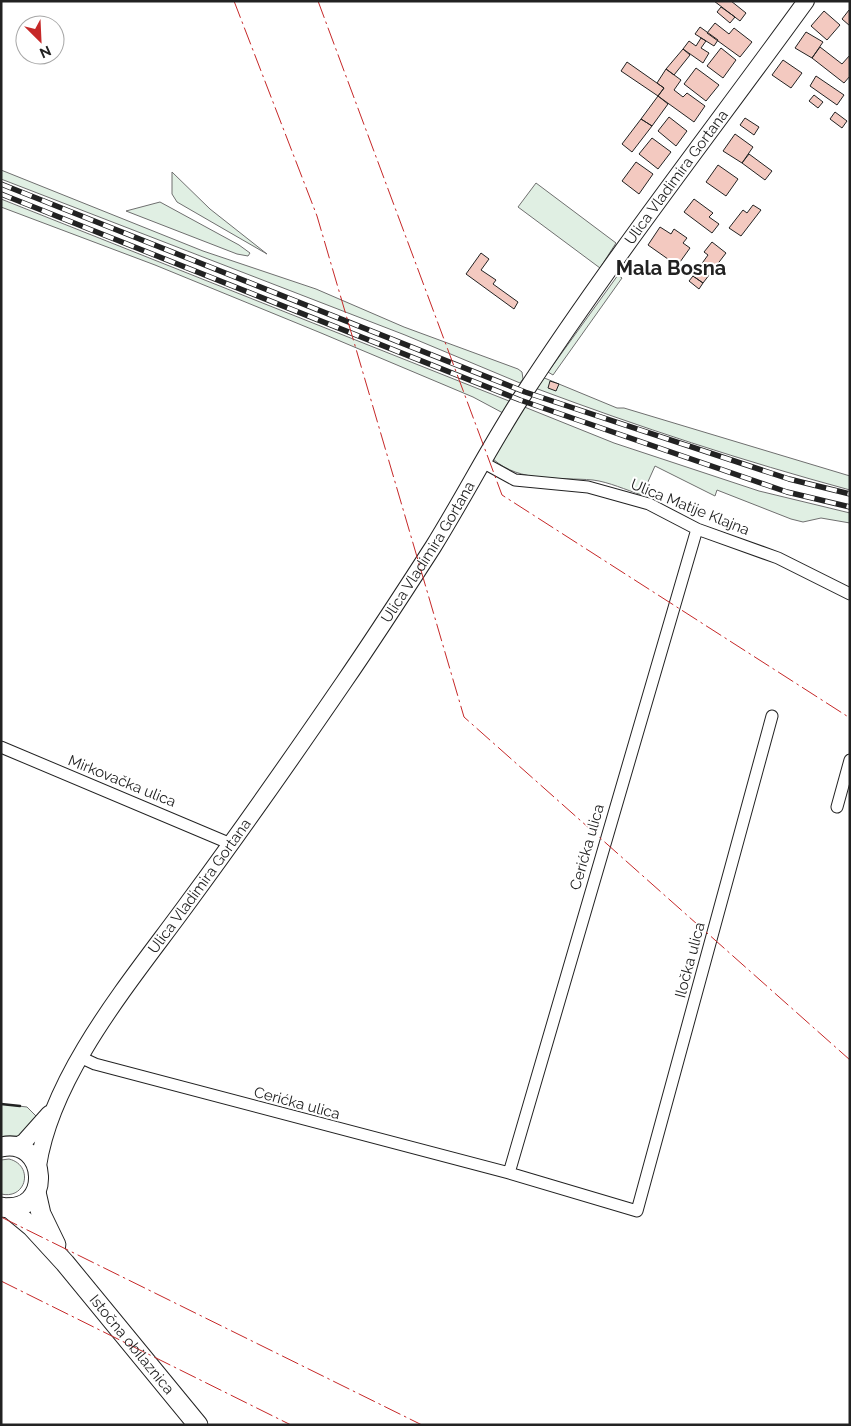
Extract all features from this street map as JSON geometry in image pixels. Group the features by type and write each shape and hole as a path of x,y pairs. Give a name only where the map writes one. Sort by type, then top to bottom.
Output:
{"main road":[{"name":"Ulica Vladimira Gortana","path":"38,1166 44,1139 56,1106 80,1057 109,1013 231,844 345,680 433,546 525,392 646,218 806,1"},
{"name":"Ulica Vladimira Gortana","path":"5,1147 24,1142 56,1106"},
{"path":"5,1147 24,1150 38,1166"},
{"name":"Istočna obilaznica","path":"38,1166 40,1175 36,1192 41,1214 65,1263"},
{"path":"5,1208 20,1206 29,1201 36,1192"},
{"name":"Istočna obilaznica","path":"5,1208 32,1227 65,1263 198,1425"}],"street":[{"name":"Ulica Matije Klajna","path":"484,462 515,480 588,488 622,495 649,504 697,529 778,558 850,594"},
{"name":"Cerićka ulica","path":"508,1173 697,529"},
{"name":"Iločka ulica","path":"637,1211 772,716"},
{"name":"Mirkovačka ulica","path":"1,748 231,844"},
{"path":"837,807 850,760"},
{"name":"Cerićka ulica","path":"80,1057 95,1064 508,1173 637,1211"}],"green space":[{"path":"1,170 203,251 316,289 404,327 518,369 522,372 523,379 520,383 405,335 1,179"},
{"path":"172,172 210,209 267,254 177,202 172,194"},
{"path":"536,183 616,243 600,268 518,207"},
{"path":"1,199 509,401 503,413 473,397 321,333 155,265 1,207"},
{"path":"160,202 239,245 250,253 248,256 237,254 126,211"},
{"path":"618,275 622,278 553,375 548,372"},
{"path":"542,377 617,408 624,408 850,476 850,490 691,443 535,388"},
{"path":"522,406 614,443 759,491 850,513 850,523 821,518 803,522 791,519 717,490 715,496 655,466 642,495 599,481 540,477 515,472 493,459"},
{"path":"1,1104 27,1107 38,1118 26,1131 13,1138 1,1139"},
{"path":"9,1159 17,1162 22,1168 24,1181 22,1187 17,1192 1,1194 1,1160"}],"building":[{"path":"714,1 731,1 746,13 740,21"},
{"path":"721,7 735,17 730,23 717,12"},
{"path":"850,10 850,26 842,19"},
{"path":"824,11 840,25 827,40 811,26"},
{"path":"715,23 729,34 734,28 752,42 740,57 707,33"},
{"path":"700,27 718,40 714,46 695,34"},
{"path":"806,32 823,42 812,58 795,48"},
{"path":"701,38 706,41 701,48 709,53 703,63 683,49 689,41 696,46"},
{"path":"820,47 842,64 850,55 850,76 844,83 812,58"},
{"path":"721,48 736,60 723,78 707,66"},
{"path":"683,49 690,55 674,75 666,69"},
{"path":"783,60 802,73 791,88 772,75"},
{"path":"627,62 664,88 658,96 621,71"},
{"path":"696,68 719,85 706,101 684,84"},
{"path":"666,69 681,80 674,90 683,97 687,93 705,106 694,122 658,96 664,88 657,83"},
{"path":"816,76 844,95 837,105 810,86"},
{"path":"814,95 823,102 818,108 809,101"},
{"path":"658,96 668,104 652,126 641,119"},
{"path":"835,112 847,121 842,128 830,119"},
{"path":"669,117 687,131 676,146 658,131"},
{"path":"745,118 759,127 754,135 740,125"},
{"path":"641,119 652,126 632,152 622,144"},
{"path":"735,134 753,147 742,163 723,151"},
{"path":"652,138 671,152 658,169 639,154"},
{"path":"749,154 772,171 765,180 742,163"},
{"path":"636,162 653,174 639,194 622,181"},
{"path":"718,165 738,179 726,196 706,182"},
{"path":"694,199 713,213 709,217 719,224 712,233 684,212"},
{"path":"753,205 761,210 741,236 729,228 743,210 747,213"},
{"path":"660,227 671,234 674,229 687,238 683,243 690,248 680,262 677,260 675,264 648,245"},
{"path":"712,242 726,253 703,283 693,276 708,255 704,252"},
{"path":"481,253 489,259 481,270 496,280 493,284 518,302 514,309 466,274"},
{"path":"693,276 703,283 699,289 689,281"},
{"path":"550,381 559,384 556,391 548,388"}],"railway":[{"path":"1,184 525,392 789,479 850,494"},
{"path":"1,194 520,400 787,492 850,507"}],"wall":[{"path":"1,1104 20,1106"}],"power":[{"path":"234,1 317,216 464,717 850,1060"},
{"path":"318,1 502,495 850,718"},
{"path":"1,1217 422,1425"},
{"path":"1,1281 291,1425"}],"district":[{"name":"Mala Bosna","path":"671,268"}]}
